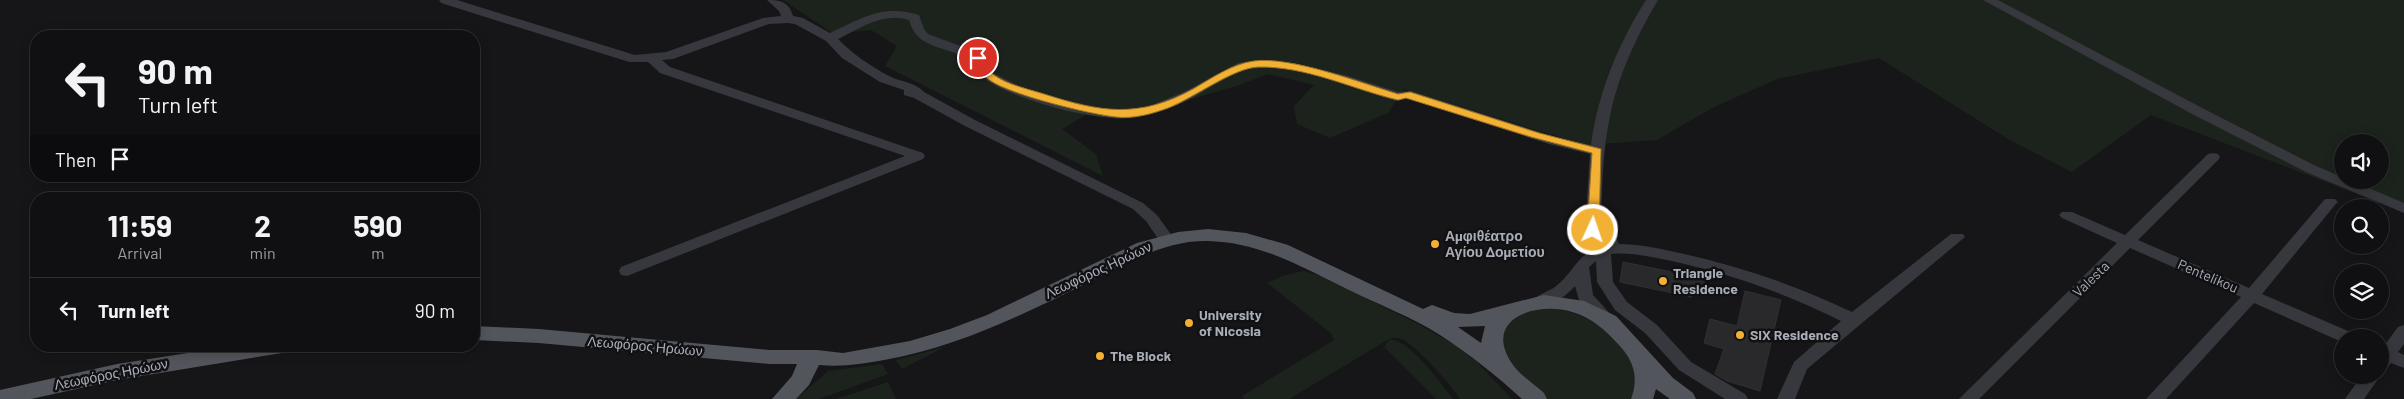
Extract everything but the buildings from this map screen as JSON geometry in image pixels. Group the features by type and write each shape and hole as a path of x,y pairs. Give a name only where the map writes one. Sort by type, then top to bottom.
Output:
{"main road":[{"name":"Λεωφόρος Ηρώων","path":"480,333 539,336 770,357 814,357 842,360 886,353 958,334 994,320 1165,237 1208,228 1256,233 1301,248 1449,318 1461,321 1486,321 1522,304 1540,302"},
{"name":"Λεωφόρος Ηρώων","path":"1165,237 1228,236 1255,240 1281,249 1446,329 1523,389"},
{"path":"1540,302 1573,305 1594,312 1612,324 1623,333 1665,384 1685,399"},
{"path":"1507,311 1494,325 1491,342 1496,357 1523,389"},
{"path":"1638,351 1646,378 1642,399"},
{"name":"Λεωφόρος Ηρώων","path":"0,398 117,372 244,352"},
{"path":"783,399 801,380 814,357"}],"street":[{"path":"772,0 785,9 788,19"},
{"path":"1652,0 1641,15 1614,80 1602,118 1597,151 1593,230 1610,240 1605,282 1612,294 1633,317 1651,329 1685,366 1739,399"},
{"path":"1989,0 2311,169 2404,208"},
{"path":"449,1 626,57 652,58 682,51 766,21 788,19 805,23 825,36 845,64 875,82 919,95 978,127 1138,206 1152,218 1165,237"},
{"path":"825,36 882,14 906,14 915,18 918,30 924,37 978,58 990,76 1009,86 1073,107 1117,114 1142,112 1164,106 1188,96 1245,65 1277,65 1343,79 1398,97 1406,94 1526,132 1597,151"},
{"path":"627,271 792,214 918,156 665,70 652,58"},
{"name":"Valesta","path":"1968,399 2213,157"},
{"path":"2154,399 2252,295 2330,202"},
{"name":"Pentelikou","path":"2067,215 2334,331"},
{"path":"1786,399 1800,366 1853,320 1957,237"},
{"path":"1540,302 1562,290 1584,261 1608,250 1623,248 1685,259 1747,275 1803,295 1853,320"},
{"path":"1581,266 1585,296 1612,324"},
{"path":"2389,356 2404,331"},
{"path":"2354,399 2365,384"}],"shaded area":[{"path":"783,0 2404,0 2404,212 2389,206 2389,199 2370,199 2344,189 2389,189 2389,134 2334,134 2334,185 2151,115 2072,172 2008,139 1879,58 1777,79 1714,107 1657,140 1585,145 1404,89 1388,113 1330,138 1297,124 1294,106 1314,85 1268,74 1237,86 1121,119 1087,114 1062,129 1096,154 1103,176 885,66 897,46 871,30 834,34"},
{"path":"1304,271 1321,276 1420,325 1453,344 1477,362 1512,399 1460,399 1426,359 1411,345 1401,338 1397,338 1389,339 1289,399 1244,399 1242,396 1334,340 1332,334 1267,283 1285,275"},
{"path":"1542,308 1558,309 1572,313 1585,318 1607,332 1637,364 1635,395 1630,399 1548,399 1534,391 1504,356 1501,337 1508,321 1526,311"},
{"path":"1389,340 1397,341 1415,354 1453,399 1436,399 1384,347"},
{"path":"945,347 902,369 896,360"},
{"path":"882,364 888,374 819,399 796,399 828,371"},
{"path":"888,382 896,399 836,399"}],"place":[{"name":"Αμφιθέατρο Αγίου Δομετίου","path":"1435,244"},
{"name":"Triangle Residence","path":"1663,281"},
{"name":"University of Nicosia","path":"1189,323"},
{"name":"SIX Residence","path":"1740,335"},
{"name":"The Block","path":"1100,356"}],"route":[{"path":"978,58 990,76 1009,86 1073,107 1117,114 1142,112 1164,106 1188,96 1236,69 1245,65 1255,64 1277,65 1323,74 1398,97 1406,94 1554,141 1597,151 1593,230"}]}
